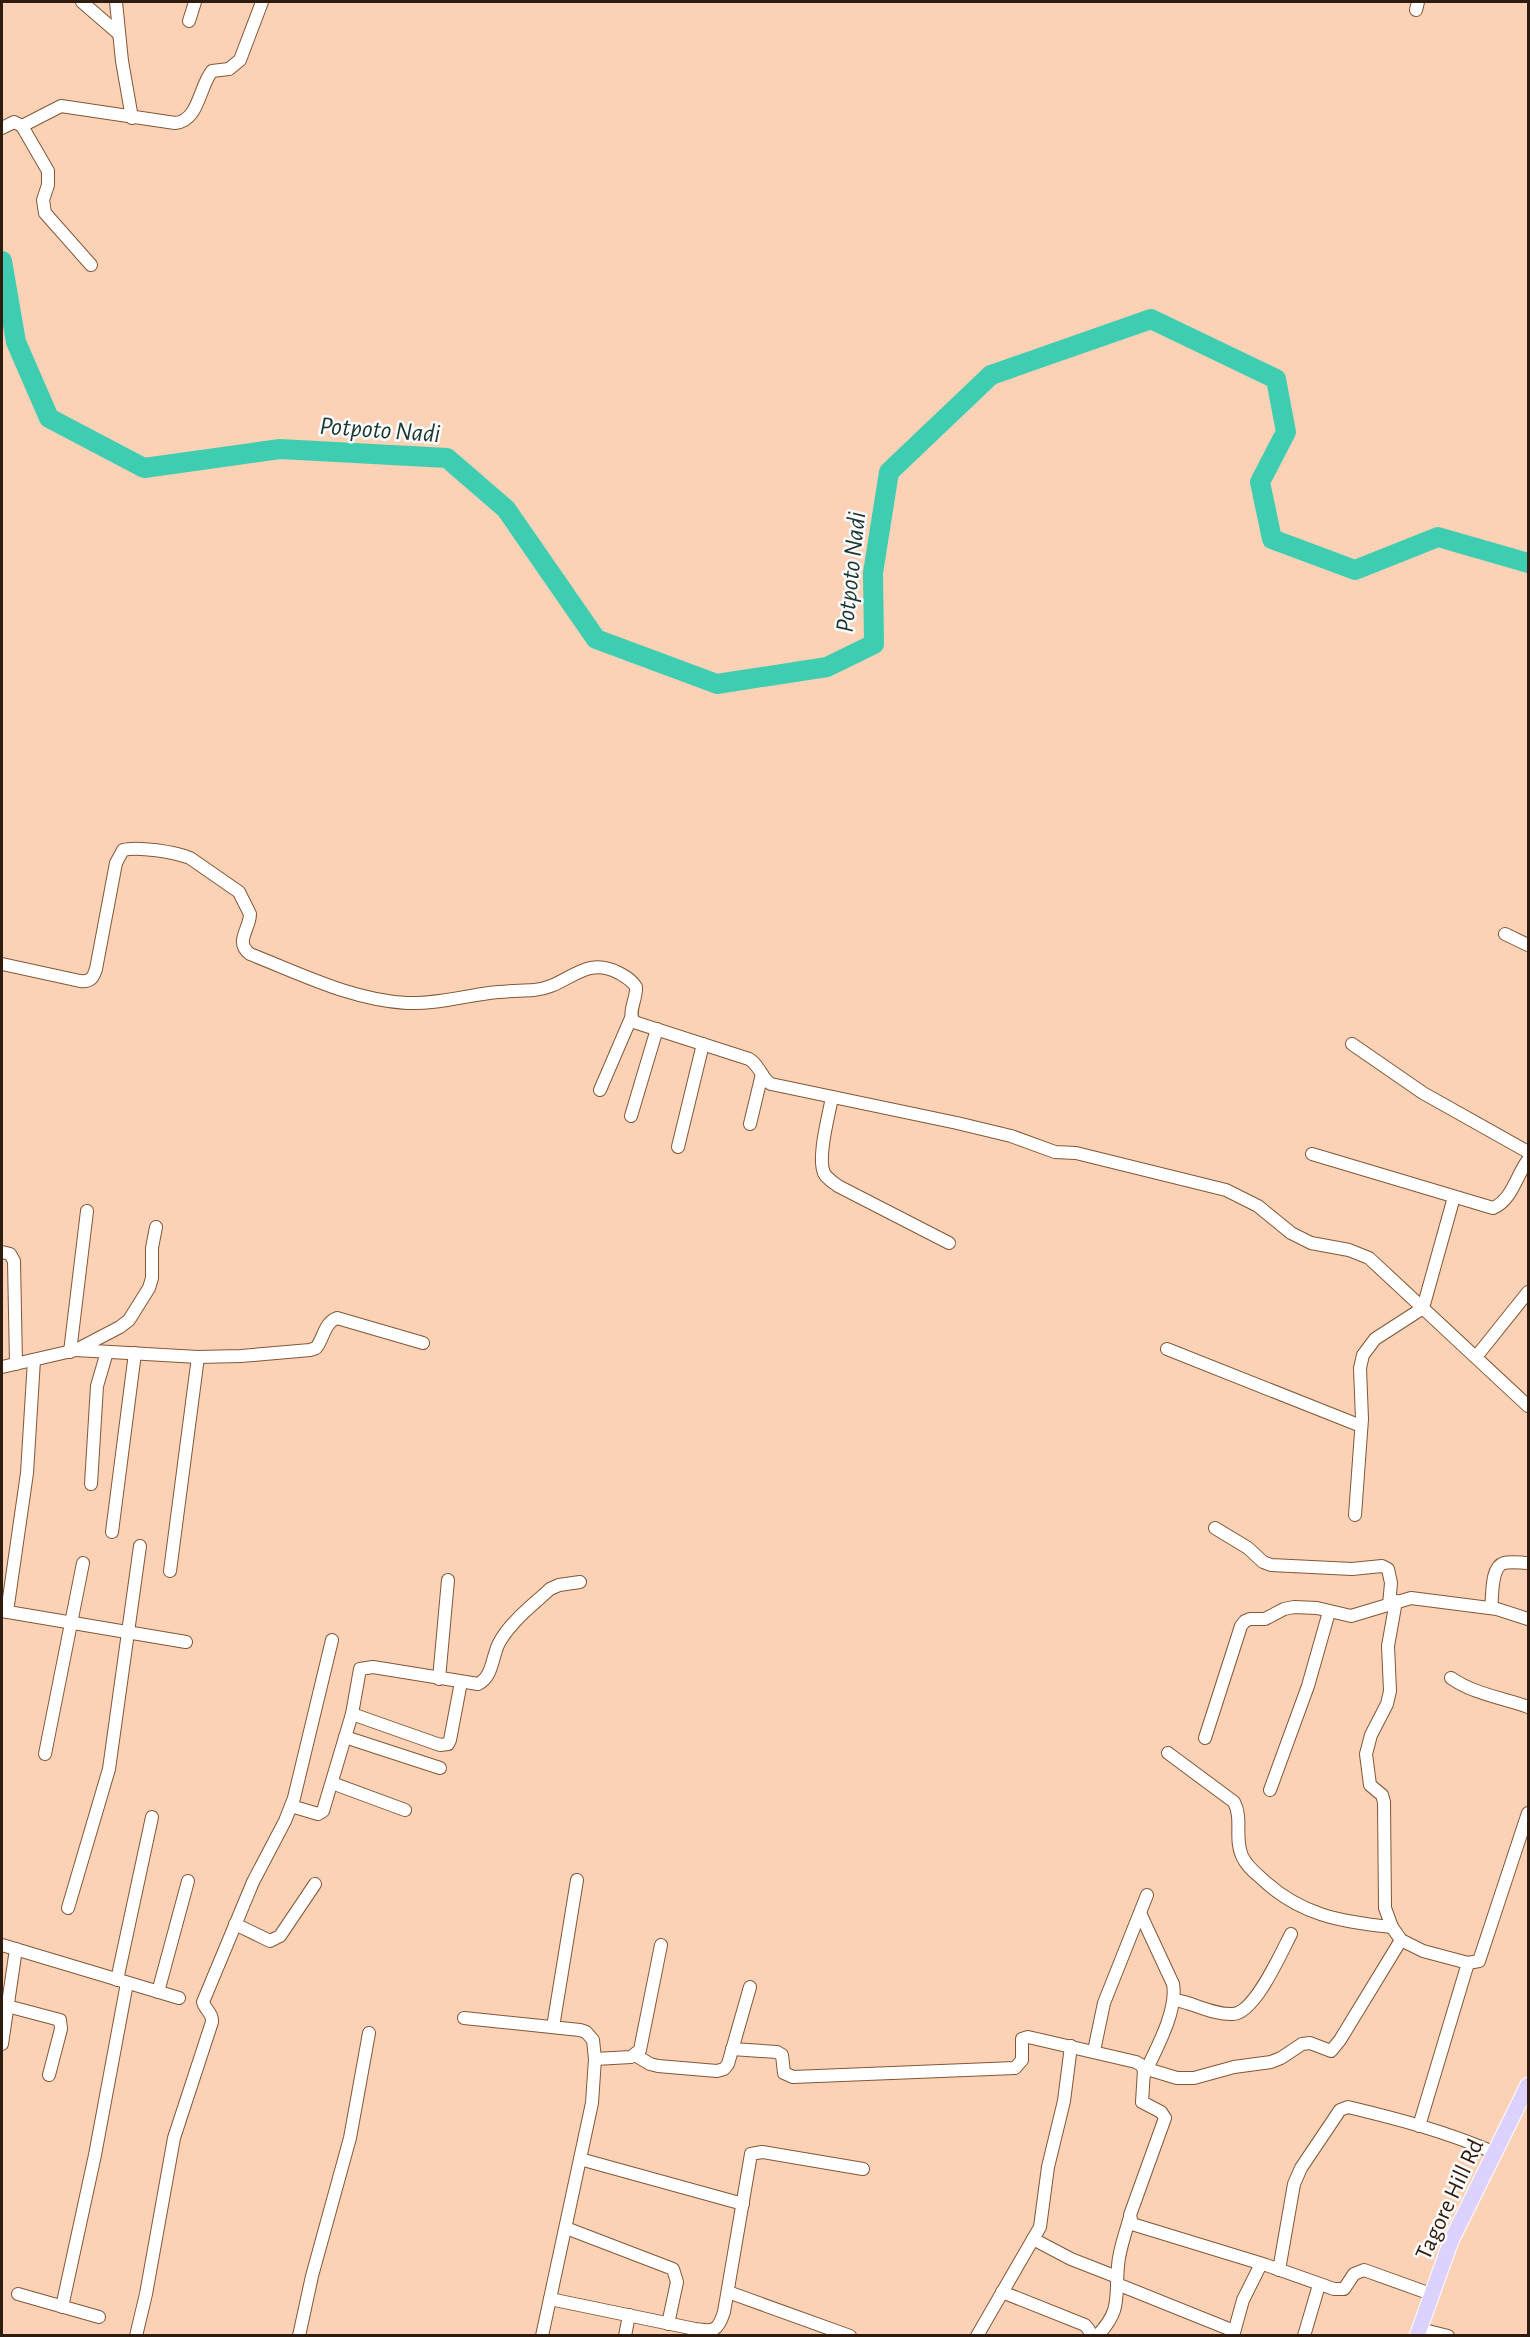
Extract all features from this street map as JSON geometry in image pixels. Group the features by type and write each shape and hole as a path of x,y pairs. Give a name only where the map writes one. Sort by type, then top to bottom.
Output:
{"main road":[{"name":"Tagore Hill Rd","path":"1418,2332 1462,2216 1528,2085"}],"street":[{"path":"82,2 119,34"},
{"path":"116,2 132,118"},
{"path":"189,21 195,2"},
{"path":"22,126 61,106 176,123 187,120 212,71 229,69 240,60 261,2"},
{"path":"2,128 14,122 22,126 48,171 48,184 43,200 45,213 91,265"},
{"path":"2,964 80,981 93,978 116,864 123,850 136,849 182,855 190,858 239,892 250,914 242,942 245,951 361,996 409,1003 438,1002 488,993 554,986 586,968 609,967 634,983 636,993 631,1018 600,1090"},
{"path":"1505,934 1528,945"},
{"path":"631,1018 634,1022 749,1059 756,1063 766,1081 771,1084 957,1123 1011,1136 1056,1152 1076,1153 1226,1190 1258,1206 1291,1233 1311,1243 1349,1250 1369,1258 1528,1406"},
{"path":"632,1116 657,1029"},
{"path":"678,1147 703,1044"},
{"path":"1352,1044 1423,1093 1528,1152"},
{"path":"750,1124 762,1074"},
{"path":"832,1097 822,1159 824,1172 828,1178 838,1186 949,1243"},
{"path":"1312,1154 1486,1208 1499,1206 1509,1194 1528,1160"},
{"path":"1355,1515 1363,1355 1375,1339 1423,1308 1454,1197"},
{"path":"73,1351 87,1211"},
{"path":"2,1367 73,1351 120,1328 129,1320 152,1278 152,1248 156,1227"},
{"path":"2,1252 10,1254 14,1261 16,1364"},
{"path":"1476,1358 1528,1292"},
{"path":"73,1351 198,1357 241,1356 316,1348 326,1327 337,1318 423,1343"},
{"path":"1167,1349 1361,1426"},
{"path":"91,1484 97,1386 107,1352"},
{"path":"112,1532 135,1353"},
{"path":"170,1571 198,1357"},
{"path":"33,1360 27,1473 4,1611 186,1642"},
{"path":"1215,1528 1248,1548 1263,1562 1271,1565 1352,1569 1382,1566 1388,1569 1393,1603 1387,1654 1390,1691 1382,1716 1371,1735 1366,1754 1370,1785 1382,1795 1384,1802 1385,1908 1392,1928 1401,1940 1423,1951 1468,1963 1479,1961 1528,1813"},
{"path":"68,1908 109,1769 140,1546"},
{"path":"45,1754 83,1563"},
{"path":"1491,1608 1495,1572 1498,1566 1505,1563 1528,1563"},
{"path":"439,1678 448,1580"},
{"path":"291,1806 313,1813 321,1813 352,1714 360,1669 364,1667 471,1684 484,1681 503,1635 550,1588 580,1582"},
{"path":"1205,1738 1241,1626 1250,1619 1265,1619 1284,1609 1294,1607 1311,1607 1351,1616 1393,1603 1419,1598 1491,1608 1528,1619"},
{"path":"1270,1790 1308,1686 1329,1612"},
{"path":"136,2336 146,2294 174,2138 212,2022 211,2014 204,2007 203,2002 253,1882 291,1806 332,1640"},
{"path":"1451,1678 1464,1687 1528,1707"},
{"path":"352,1714 440,1745 448,1744 461,1683"},
{"path":"345,1737 440,1768"},
{"path":"1168,1753 1234,1802 1238,1809 1237,1841 1242,1855 1246,1863 1269,1886 1299,1906 1328,1918 1392,1928"},
{"path":"332,1783 405,1810"},
{"path":"62,2307 95,2155 122,1981 152,1817"},
{"path":"553,2027 577,1880"},
{"path":"158,1992 188,1881"},
{"path":"235,1924 270,1941 275,1940 315,1884"},
{"path":"1094,2051 1104,2003 1147,1895"},
{"path":"1097,2336 1113,2317 1121,2247 1133,2205 1165,2123 1164,2114 1142,2102 1146,2073 1174,2000 1173,1984 1140,1913"},
{"path":"1174,2000 1222,2013 1242,2012 1255,1999 1292,1934"},
{"path":"1146,2073 1194,2078 1234,2067 1271,2062 1302,2044 1310,2043 1331,2051 1401,1940"},
{"path":"2,1945 179,1998"},
{"path":"635,2055 642,2043 661,1945"},
{"path":"2,2044 16,1949"},
{"path":"1419,2126 1468,1963"},
{"path":"596,2059 635,2055 658,2066 717,2071 723,2069 728,2064 750,1987"},
{"path":"8,2006 60,2020 61,2029 49,2075"},
{"path":"464,2018 580,2030 593,2040 596,2059 592,2103 542,2336"},
{"path":"299,2336 312,2276 350,2138 369,2033"},
{"path":"732,2049 777,2052 782,2055 784,2073 794,2077 1015,2068 1022,2060 1022,2039 1028,2037 1136,2062 1142,2065 1146,2073"},
{"path":"976,2336 1040,2227 1048,2167 1065,2101 1071,2046"},
{"path":"1279,2270 1294,2184 1301,2168 1340,2110 1348,2107 1419,2126 1454,2136 1495,2153"},
{"path":"550,2299 707,2333 721,2322 751,2154 863,2169"},
{"path":"580,2159 743,2204"},
{"path":"1129,2220 1144,2230 1261,2264 1334,2289 1344,2289 1354,2274 1364,2270 1431,2294"},
{"path":"566,2228 673,2269 677,2282 668,2324"},
{"path":"1033,2239 1071,2259 1233,2333 1243,2300 1261,2264"},
{"path":"1304,2336 1319,2284"},
{"path":"728,2292 850,2336"},
{"path":"1002,2292 1085,2325 1091,2336"},
{"path":"18,2294 99,2317"},
{"path":"625,2336 629,2315"},
{"path":"1418,2332 1448,2336"}],"waterway":[{"name":"Potpoto Nadi","path":"2,261 16,342 49,418 144,468 280,449 447,458 506,509 596,639 717,684 827,667 874,644 873,573 889,472 991,375 1151,319 1276,379 1286,432 1260,482 1272,539 1355,570 1438,537 1528,563"}]}
